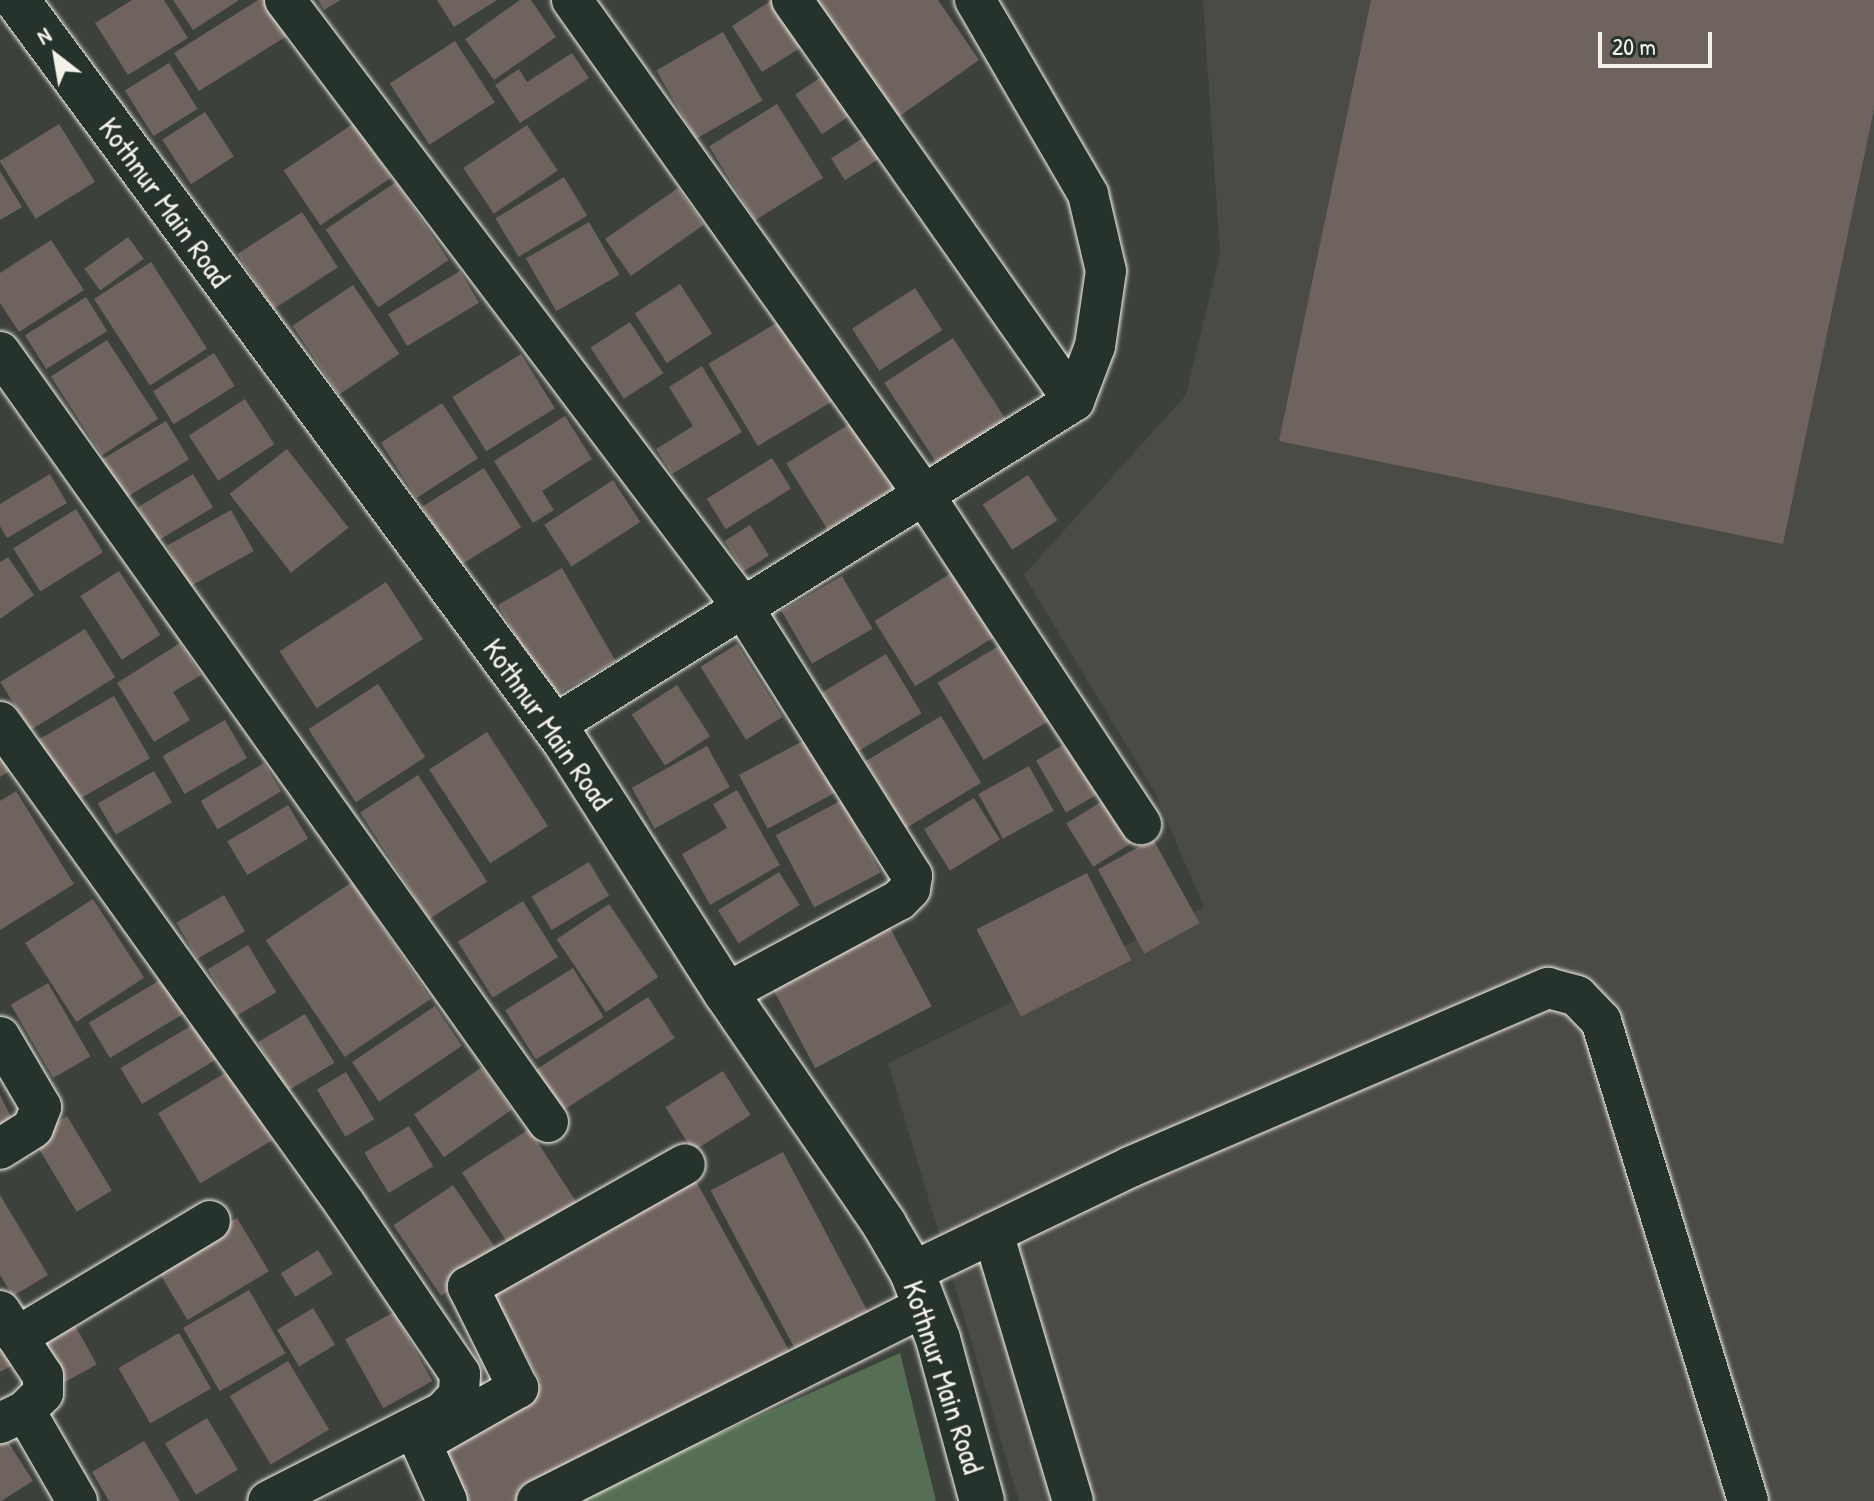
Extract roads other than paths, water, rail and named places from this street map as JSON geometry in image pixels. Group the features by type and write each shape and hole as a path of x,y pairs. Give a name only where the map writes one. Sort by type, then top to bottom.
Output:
{"main road":[{"name":"Kothnur Main Road","path":"17,0 553,726 726,993 807,1106 918,1289 982,1501"}],"street":[{"path":"285,0 742,606 912,876 910,889 899,900 726,993"},
{"path":"572,0 922,492 1141,824"},
{"path":"792,0 1074,401"},
{"path":"553,726 922,492 1074,401 1095,346 1106,271 1088,194 975,0"},
{"path":"0,352 548,1122"},
{"path":"0,722 460,1374 459,1395 443,1412 308,1492 268,1501"},
{"path":"537,1501 918,1289 993,1233 1130,1167 1548,988 1577,996 1601,1021 1748,1501"},
{"path":"0,1037 41,1107 33,1128 0,1149"},
{"path":"447,1501 421,1443 518,1388 468,1287 685,1164"},
{"path":"77,1501 12,1417 43,1393 43,1376 9,1324 210,1221"},
{"path":"993,1233 1073,1501"}]}
